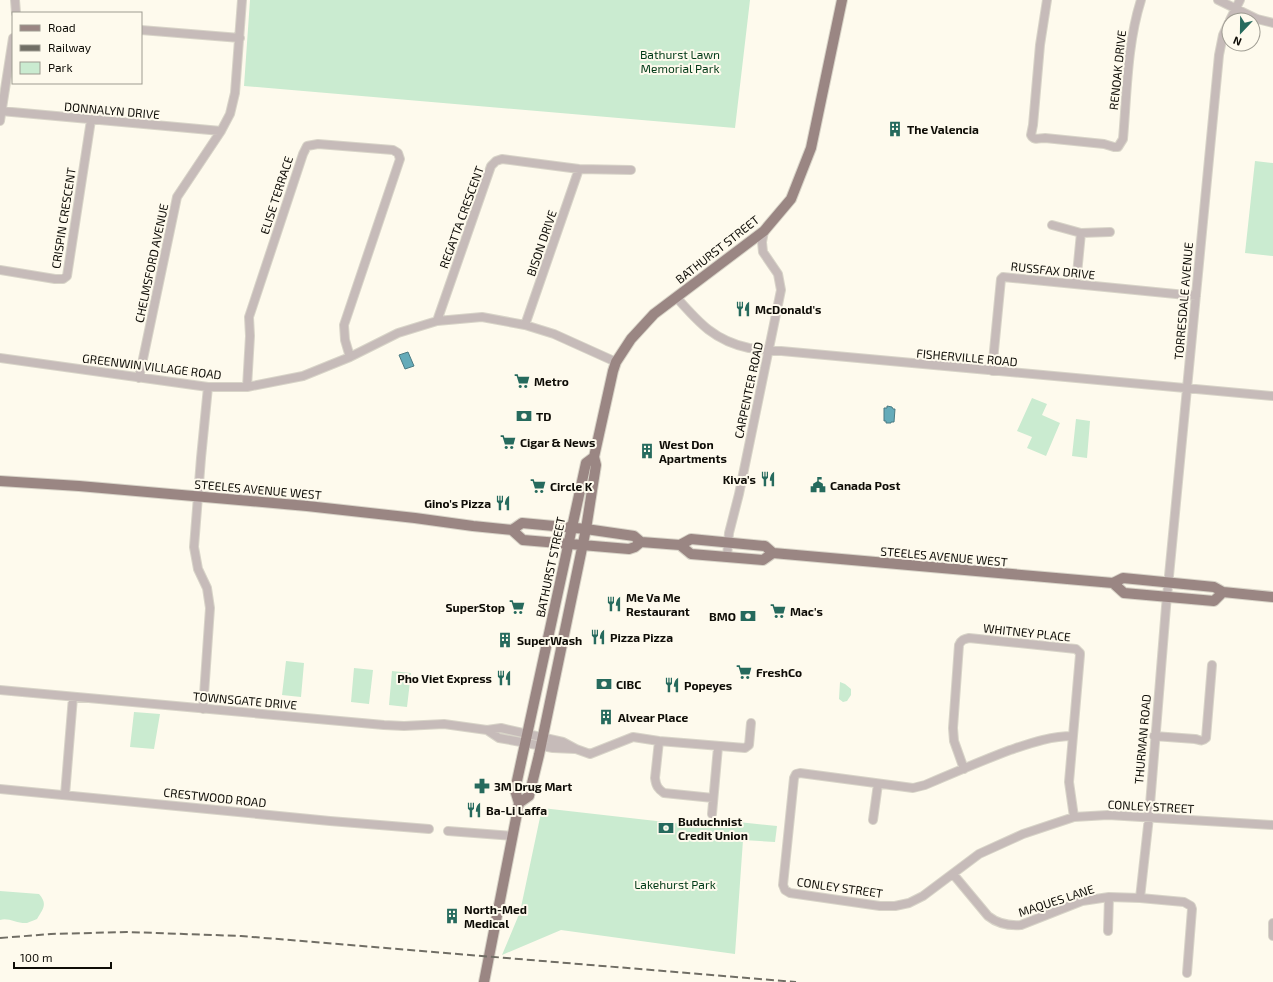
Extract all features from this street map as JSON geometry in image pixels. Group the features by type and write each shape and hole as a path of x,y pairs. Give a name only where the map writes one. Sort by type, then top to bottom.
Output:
{"main road":[{"name":"BATHURST STREET","path":"519,803 529,796 542,741 586,529 596,465 594,457 608,390 616,362 631,338 654,314 764,231 791,199 811,148 842,0"},
{"name":"BATHURST STREET","path":"484,982 519,803 515,790 586,463 594,457"},
{"name":"STEELES AVENUE WEST","path":"2,482 79,486 307,506 512,530 523,540 629,549 635,547 641,542"},
{"name":"STEELES AVENUE WEST","path":"512,530 522,523 586,529 634,536 641,542 680,545 691,539 727,544 765,546 773,553 1113,583 1123,578 1214,587 1224,592 1273,597"},
{"name":"STEELES AVENUE WEST","path":"680,545 691,554 763,560 773,553"},
{"name":"STEELES AVENUE WEST","path":"1113,583 1124,593 1167,598 1214,601 1224,592"}],"street":[{"path":"15,0 16,12"},
{"name":"CHELMSFORD AVENUE","path":"139,378 177,197 221,131 230,114 235,93 242,0"},
{"name":"RENOAK DRIVE","path":"1047,0 1040,39 1031,135 1036,140 1042,138 1104,144 1114,147 1118,147 1123,139 1130,50 1136,15 1141,0"},
{"path":"1218,0 1257,19 1273,23"},
{"name":"TORRESDALE AVENUE","path":"1234,12 1240,0"},
{"path":"142,30 240,38"},
{"path":"0,122 12,44"},
{"name":"TORRESDALE AVENUE","path":"1168,583 1219,55 1221,47"},
{"name":"DONNALYN DRIVE","path":"1,112 221,131"},
{"name":"CRISPIN CRESCENT","path":"0,270 55,279 63,279 67,276 91,120"},
{"name":"ELISE TERRACE","path":"247,387 250,317 254,302 303,154 307,146 318,144 393,150 398,153 400,159 344,325 345,340 350,357"},
{"name":"REGATTA CRESCENT","path":"437,321 491,166 496,161 502,159 579,169 632,170"},
{"name":"BISON DRIVE","path":"525,325 579,169"},
{"path":"1052,225 1081,233 1110,232"},
{"name":"CARPENTER ROAD","path":"727,557 727,544 739,494 781,290 778,274 762,252 764,231"},
{"path":"1076,284 1081,233"},
{"name":"RUSSFAX DRIVE","path":"992,371 1002,278 1005,277 1196,296"},
{"name":"FISHERVILLE ROAD","path":"677,298 704,327 721,339 739,346 992,371 1273,396"},
{"name":"GREENWIN VILLAGE ROAD","path":"0,358 208,387 247,387 303,376 350,357 398,333 437,321 482,318 525,325 554,334 616,362"},
{"path":"203,709 210,608 207,588 201,578 195,557 194,536 200,458 208,387"},
{"name":"THURMAN ROAD","path":"1140,898 1168,583"},
{"name":"WHITNEY PLACE","path":"964,769 954,741 953,728 960,642 964,639 970,638 1074,649 1078,651 1080,655 1069,782 1074,817"},
{"path":"1154,736 1195,739 1200,741 1206,738 1212,665"},
{"name":"TOWNSGATE DRIVE","path":"0,690 384,725 404,726 444,724 487,730 499,738 526,738 542,741 563,742 590,754 633,737 718,747 745,748 748,747 751,723"},
{"path":"65,795 73,697"},
{"name":"CONLEY STREET","path":"1073,736 1050,737 1037,741 994,756 925,785 914,788 800,773 795,776 783,885 785,890 790,893 873,905 895,906 909,903 923,896 979,854 994,846 1023,834 1074,817 1108,815 1273,825"},
{"path":"659,741 655,778 659,789 664,793 713,798"},
{"path":"712,814 718,747"},
{"path":"873,820 878,784"},
{"name":"CRESTWOOD ROAD","path":"0,789 330,821 429,829"},
{"path":"448,831 513,836"},
{"name":"MAQUES LANE","path":"953,874 988,916 995,922 1012,926 1021,925 1082,901 1109,897 1184,902 1191,906 1192,913 1187,974"},
{"path":"1108,931 1109,897"},
{"path":"1273,923 1273,936"}],"green space":[{"name":"Bathurst Lawn Memorial Park","path":"250,0 750,0 735,128 244,86"},
{"path":"1255,161 1273,163 1273,256 1245,253"},
{"path":"1032,398 1047,404 1042,415 1060,423 1046,456 1027,448 1032,437 1017,431"},
{"path":"1076,419 1090,421 1087,458 1072,456"},
{"path":"286,661 304,663 301,697 282,695"},
{"path":"354,668 373,670 369,704 351,702"},
{"path":"392,671 411,673 407,707 389,705"},
{"path":"840,682 851,689 851,695 847,701 843,702 839,699"},
{"path":"134,712 160,714 154,749 130,747"},
{"name":"Lakehurst Park","path":"542,808 709,827 710,819 777,826 775,842 743,840 735,954 561,930 502,955 520,912"},
{"path":"0,891 39,894 44,904 43,909 37,919 27,923 20,923 6,919 0,920"}],"water":[{"path":"408,352 414,366 405,369 399,355"},
{"path":"887,406 895,409 894,422 891,423 886,423 886,421 884,421 884,408 887,408"}],"railway":[{"path":"0,938 51,934 127,932 241,936 796,982"}],"place":[{"name":"The Valencia","path":"895,129"},
{"name":"McDonald's","path":"743,309"},
{"name":"Metro","path":"522,381"},
{"name":"TD","path":"524,416"},
{"name":"Cigar & News","path":"508,442"},
{"name":"West Don Apartments","path":"647,451"},
{"name":"Kiva's","path":"768,479"},
{"name":"Canada Post","path":"818,485"},
{"name":"Circle K","path":"538,486"},
{"name":"Gino's Pizza","path":"503,503"},
{"name":"Me Va Me Restaurant","path":"614,604"},
{"name":"SuperStop","path":"517,607"},
{"name":"Mac's","path":"778,611"},
{"name":"BMO","path":"748,616"},
{"name":"Pizza Pizza","path":"598,637"},
{"name":"SuperWash","path":"505,640"},
{"name":"FreshCo","path":"744,672"},
{"name":"Pho Viet Express","path":"504,678"},
{"name":"CIBC","path":"604,684"},
{"name":"Popeyes","path":"672,685"},
{"name":"Alvear Place","path":"606,717"},
{"name":"3M Drug Mart","path":"482,786"},
{"name":"Ba-Li Laffa","path":"474,810"},
{"name":"Buduchnist Credit Union","path":"666,828"},
{"name":"North-Med Medical","path":"452,916"}]}
